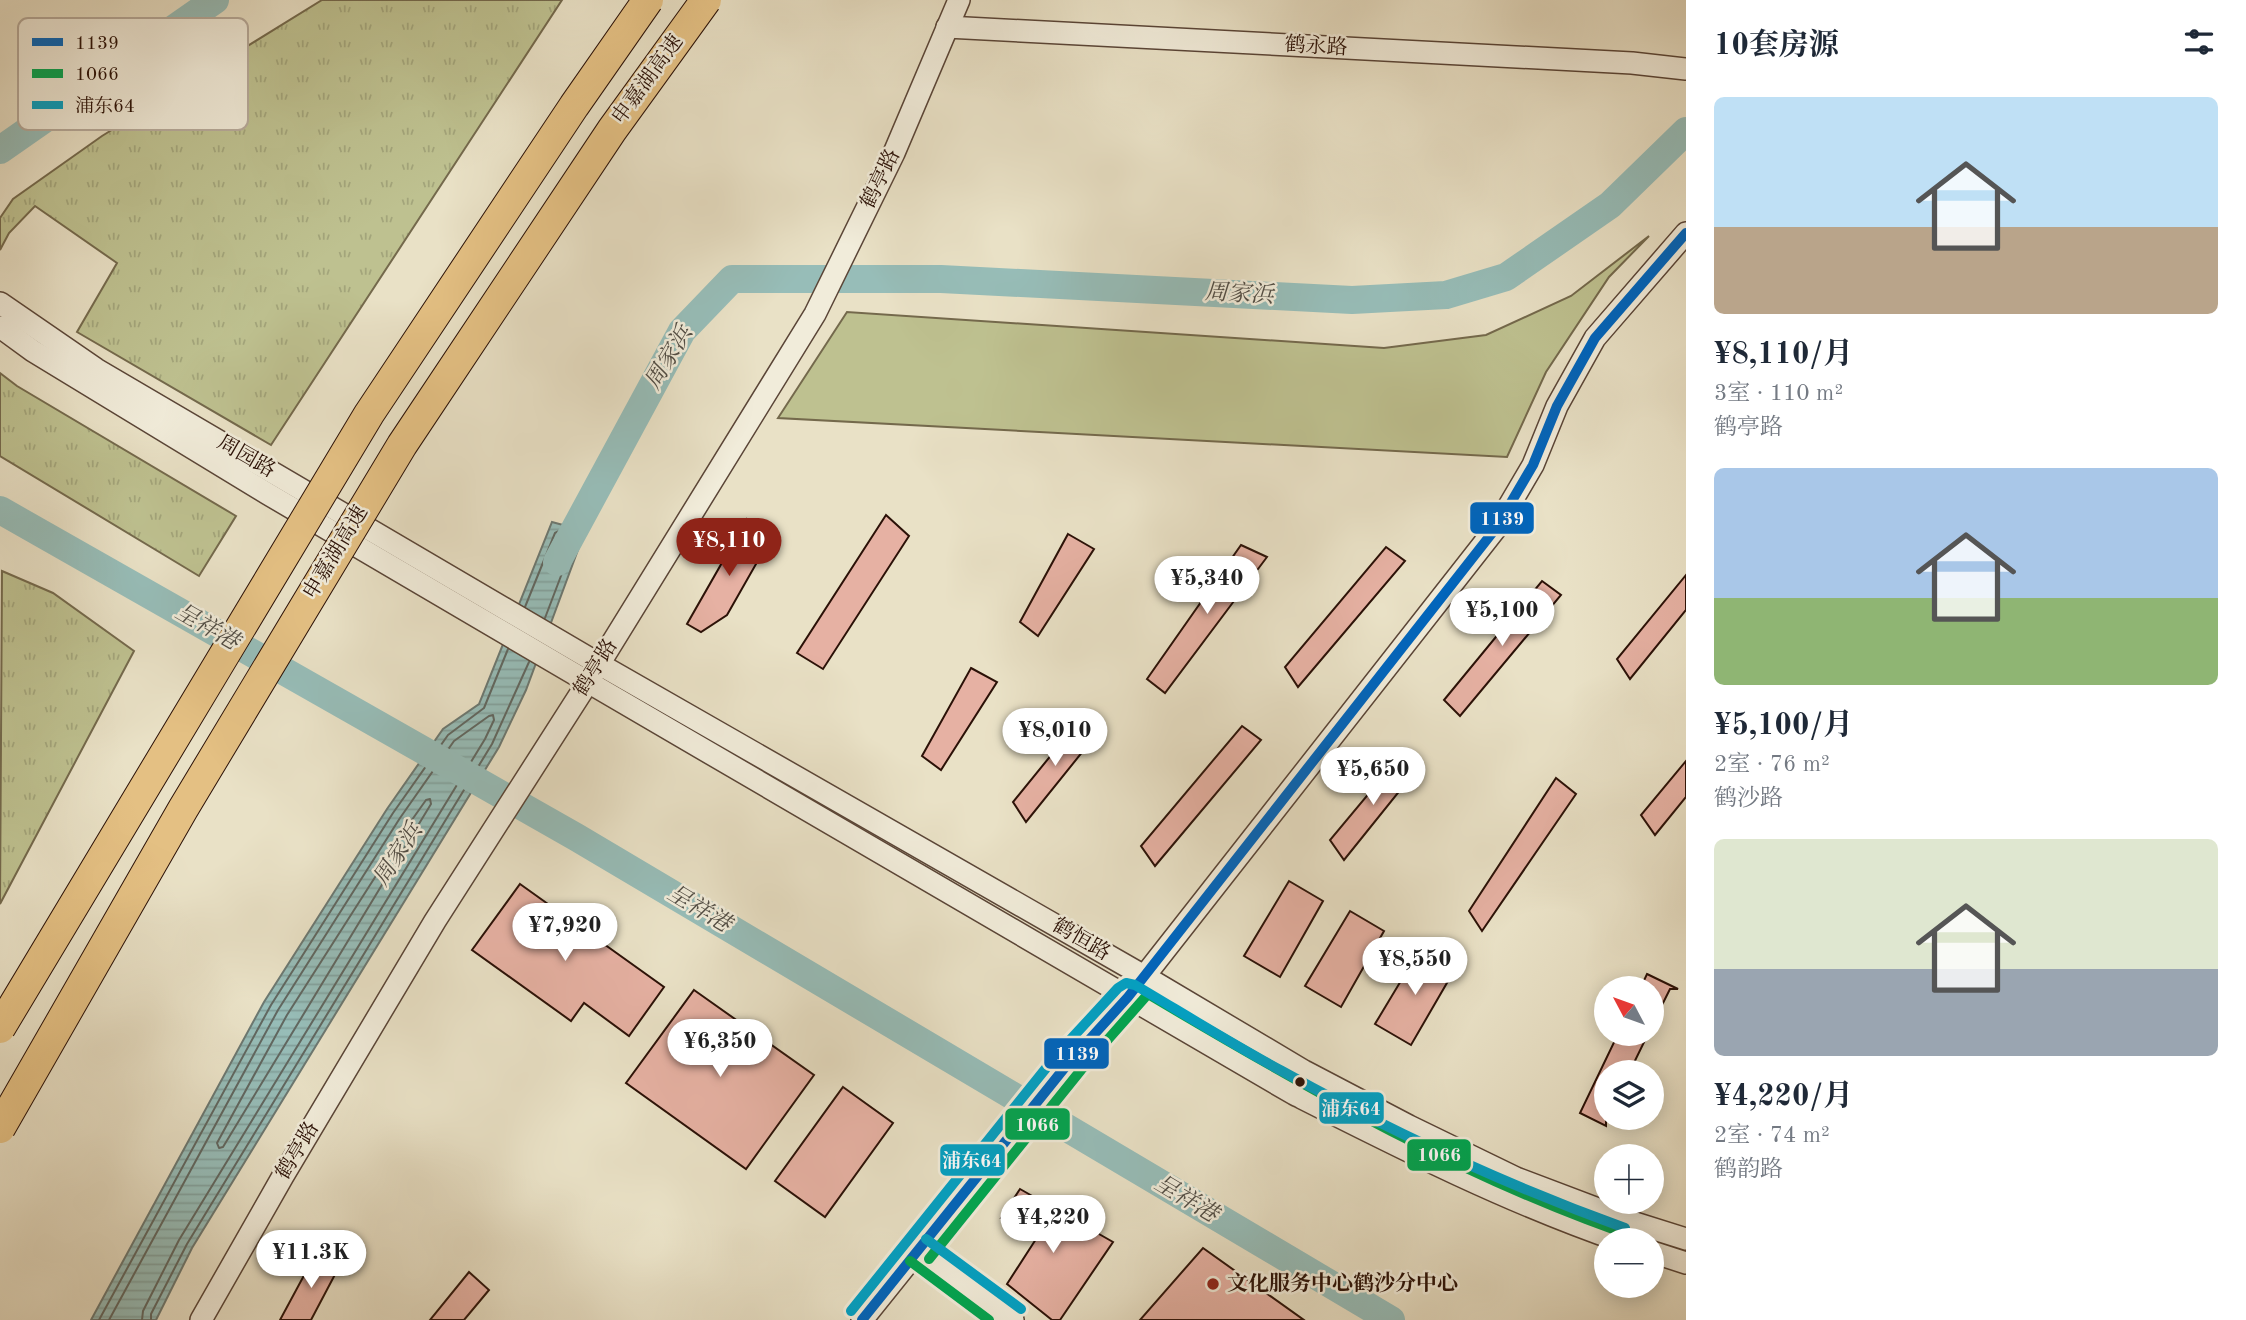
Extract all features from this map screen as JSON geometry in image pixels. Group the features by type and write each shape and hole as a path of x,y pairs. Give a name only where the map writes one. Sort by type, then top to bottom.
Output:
{"highway":[{"name":"申嘉湖高速","path":"0,1028 369,414 648,0"},
{"name":"申嘉湖高速","path":"0,1128 183,809 402,445 611,130 706,0"}],"street":[{"name":"鹤亭路","path":"201,1320 435,921 594,673 815,314 894,153 959,0"},
{"name":"鹤永路","path":"947,27 1632,63 1681,69"},
{"path":"862,1320 1070,1062 1128,997 1496,528 1533,465 1557,406 1595,338 1686,233"},
{"name":"周园路","path":"0,303 96,369 492,614"},
{"name":"周园路","path":"0,327 33,351 257,487 492,614"},
{"name":"鹤恒路","path":"492,614 563,654 1128,997 1294,1094 1450,1172 1594,1232"},
{"name":"鹤恒路","path":"594,673 1144,976 1304,1071 1420,1132 1516,1178 1634,1223 1686,1239"},
{"path":"918,1250 1013,1320"},
{"path":"1664,1256 1686,1263"}],"green space":[{"path":"322,0 562,0 271,445 77,332 117,263 35,206 9,233 0,250 0,218 13,199 112,130 248,130 248,46"},
{"path":"1649,236 1609,277 1546,372 1507,457 778,418 847,312 1384,348 1486,335 1571,296"},
{"path":"0,373 17,386 236,516 199,576 0,456"},
{"path":"2,571 53,593 134,651 0,904"}],"water":[{"path":"552,522 585,531 526,690 499,747 192,1248 156,1320 91,1320 264,1002 387,809 443,729 479,704"}],"building":[{"path":"886,515 909,536 823,669 797,653"},
{"path":"747,519 763,529 760,557 727,615 701,632 687,624"},
{"path":"1068,534 1094,549 1038,636 1020,622"},
{"path":"1241,545 1267,557 1165,693 1147,679"},
{"path":"1386,547 1405,561 1298,687 1285,667"},
{"path":"1686,575 1686,610 1630,679 1617,659"},
{"path":"1542,581 1561,595 1460,716 1444,700"},
{"path":"971,668 997,682 941,770 922,756"},
{"path":"1083,716 1100,730 1026,822 1013,802"},
{"path":"1242,726 1261,740 1155,866 1141,846"},
{"path":"1401,755 1418,768 1344,860 1330,840"},
{"path":"1686,761 1686,797 1655,835 1641,815"},
{"path":"1556,778 1576,794 1482,931 1469,911"},
{"path":"1289,881 1323,901 1280,977 1244,956"},
{"path":"520,884 664,987 629,1036 584,1003 571,1021 472,950"},
{"path":"1350,911 1384,931 1341,1007 1305,986"},
{"path":"1420,949 1455,969 1411,1045 1375,1024"},
{"path":"1664,982 1678,989 1670,989 1664,1001"},
{"path":"694,990 814,1075 746,1169 626,1083"},
{"path":"1612,1046 1642,1046 1635,1060 1605,1060"},
{"path":"1594,1084 1594,1120 1580,1113"},
{"path":"843,1087 893,1123 825,1217 775,1181"},
{"path":"1020,1189 1113,1242 1060,1320 1052,1320 1007,1284 1038,1236 1001,1218"},
{"name":"文化服务中心鹤沙分中心","path":"1203,1248 1304,1320 1140,1320"},
{"path":"315,1255 340,1265 311,1320 280,1320"},
{"path":"469,1272 489,1290 464,1320 430,1320"}],"waterway":[{"path":"189,18 215,0"},
{"path":"0,150 29,130"},
{"name":"周家浜","path":"557,562 682,331 732,279 941,279 1352,300 1446,295 1506,277 1610,205 1686,131"},
{"name":"呈祥港","path":"0,510 576,837 1391,1320"}],"transit line":[{"name":"1139","path":"862,1320 1070,1061 1128,997 1496,528 1533,465 1557,406 1595,338 1686,233"},
{"name":"浦东64","path":"851,1311 1059,1052 1118,988 1126,983 1135,985 1282,1071 1407,1136 1493,1176 1625,1228"},
{"name":"1066","path":"929,1259 1081,1070 1148,994 1391,1131 1517,1191 1611,1228"},
{"name":"浦东64","path":"926,1239 1021,1309"},
{"name":"1066","path":"910,1261 989,1320"}],"place":[{"name":"文化服务中心鹤沙分中心","path":"1213,1284"}]}
